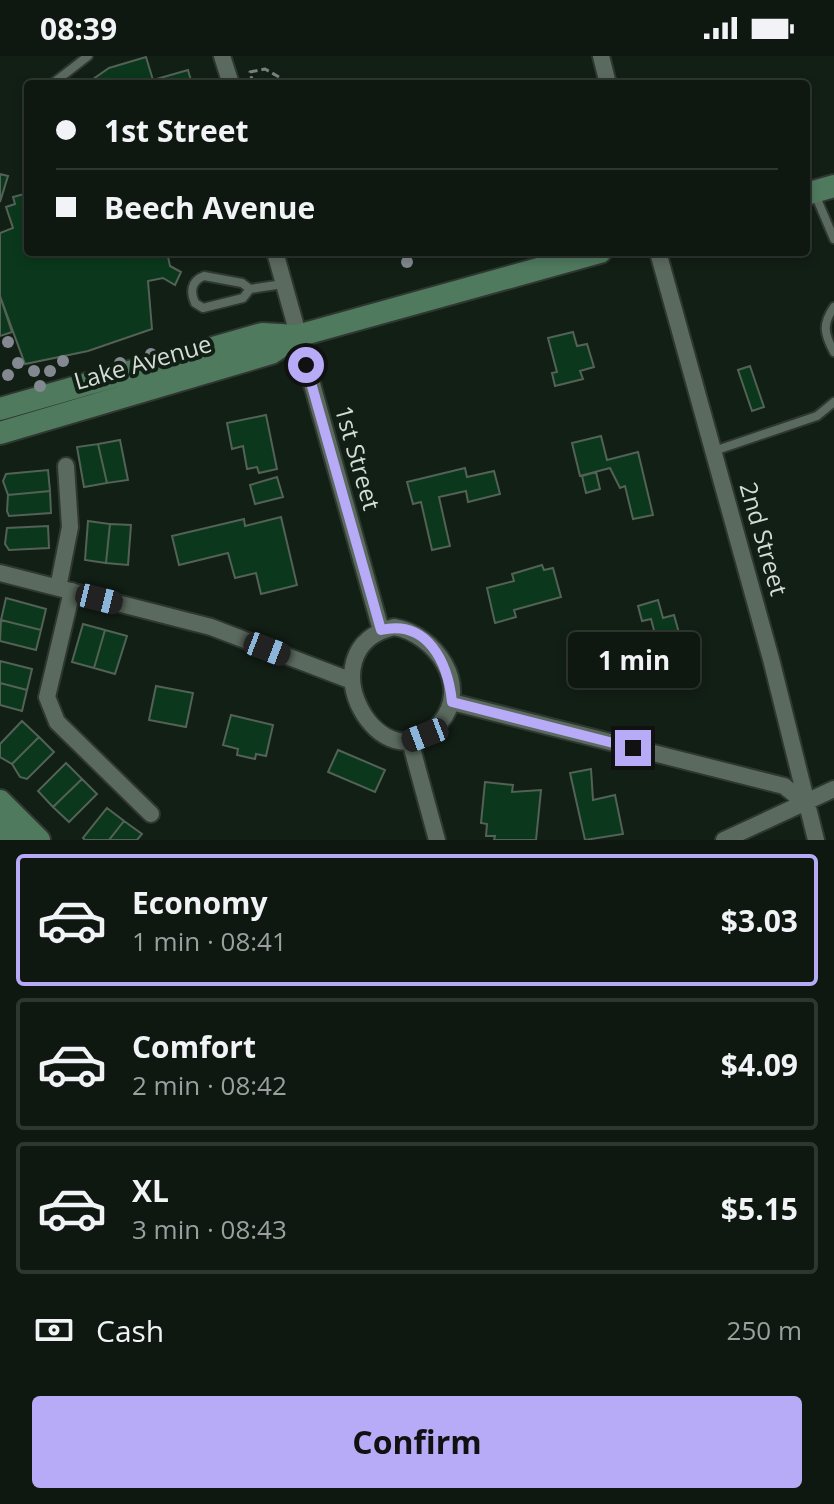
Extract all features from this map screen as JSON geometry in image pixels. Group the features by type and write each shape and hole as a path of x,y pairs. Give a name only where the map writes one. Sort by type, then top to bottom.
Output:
{"main road":[{"name":"Lake Avenue","path":"0,433 271,353 297,336 586,256"},
{"name":"Lake Avenue","path":"0,409 262,334 297,336"},
{"path":"0,801 39,840"},
{"path":"0,828 12,840"}],"street":[{"path":"222,56 230,80"},
{"path":"601,56 607,80"},
{"name":"1st Street","path":"276,256 381,630"},
{"name":"2nd Street","path":"659,256 778,685 816,840"},
{"path":"66,466 70,527 65,590 47,697 57,722 151,814"},
{"path":"0,573 211,627 352,681"},
{"path":"405,629 430,642 445,664 452,702 435,729 410,741 399,741 376,730 359,710 352,681 363,646 381,630 405,629"},
{"path":"452,702 784,786 805,803"},
{"path":"410,741 437,840"},
{"path":"724,840 834,789"}],"lane":[{"path":"57,80 88,56"},
{"path":"818,190 834,239"},
{"path":"250,289 242,283 204,276 195,283 191,292 195,303 203,308 243,298 250,289 283,284"},
{"path":"834,307 826,318 824,330 834,352"},
{"path":"714,451 817,416 834,402"}],"path":[{"path":"252,80 250,72 265,69 279,77"}],"building":[{"path":"146,57 153,80 92,80 109,68"},
{"path":"188,70 191,80 153,80"},
{"path":"0,174 8,176 0,202"},
{"path":"24,194 24,256 168,256 170,266 181,272 175,285 163,278 148,281 152,329 88,351 25,364 0,296 0,233 13,228 6,207 15,204 13,197"},
{"path":"0,296 12,332 0,336"},
{"path":"573,332 577,346 587,344 594,367 580,371 583,379 555,386 552,373 557,372 548,338"},
{"path":"750,366 764,407 752,411 738,370"},
{"path":"266,415 277,469 259,473 257,467 247,469 243,446 232,449 227,423"},
{"path":"601,436 607,460 638,452 653,515 633,519 625,486 620,488 610,468 580,476 572,443"},
{"path":"120,440 128,480 107,483 98,444"},
{"path":"98,444 107,483 84,487 77,447"},
{"path":"465,468 467,477 494,471 500,494 468,502 466,491 439,497 450,546 432,550 421,502 413,504 407,482"},
{"path":"48,470 50,491 8,495 3,481 6,474"},
{"path":"596,472 600,489 586,493 582,476"},
{"path":"277,477 283,497 255,504 250,485"},
{"path":"50,491 51,513 9,516 8,495"},
{"path":"281,517 297,585 261,594 256,573 235,578 228,553 179,565 172,536 244,519 245,526"},
{"path":"88,521 110,524 106,563 85,560"},
{"path":"110,524 131,525 128,565 106,563"},
{"path":"48,526 49,548 9,550 5,544 7,528"},
{"path":"542,565 544,570 553,568 561,597 514,610 516,617 495,623 487,588 514,581 512,574"},
{"path":"6,598 46,609 41,630 1,620"},
{"path":"658,600 663,618 674,615 683,647 690,645 695,661 666,669 661,652 652,654 648,640 656,638 651,619 642,621 638,606"},
{"path":"1,620 41,630 36,650 0,641"},
{"path":"83,624 105,630 94,668 72,662"},
{"path":"105,630 127,636 115,674 94,668"},
{"path":"0,661 32,669 27,690 0,683"},
{"path":"0,683 27,690 22,711 0,705"},
{"path":"156,686 193,693 186,727 149,720"},
{"path":"231,715 273,725 266,756 256,754 255,759 237,755 238,749 223,745"},
{"path":"22,721 39,737 12,764 0,757 0,744"},
{"path":"39,737 54,752 27,779 20,777 12,764"},
{"path":"338,750 385,770 375,792 328,772"},
{"path":"66,763 82,779 53,807 38,791"},
{"path":"591,769 593,800 615,795 623,834 585,840 570,773"},
{"path":"82,779 97,794 69,822 53,807"},
{"path":"485,782 513,785 512,792 541,790 536,840 494,840 495,836 486,836 487,824 481,823"},
{"path":"107,808 124,821 109,840 85,840 83,838"},
{"path":"124,821 142,834 137,840 109,840"}],"route":[{"path":"306,365 381,630 394,627 405,629 430,642 445,664 452,702 633,748"}]}
